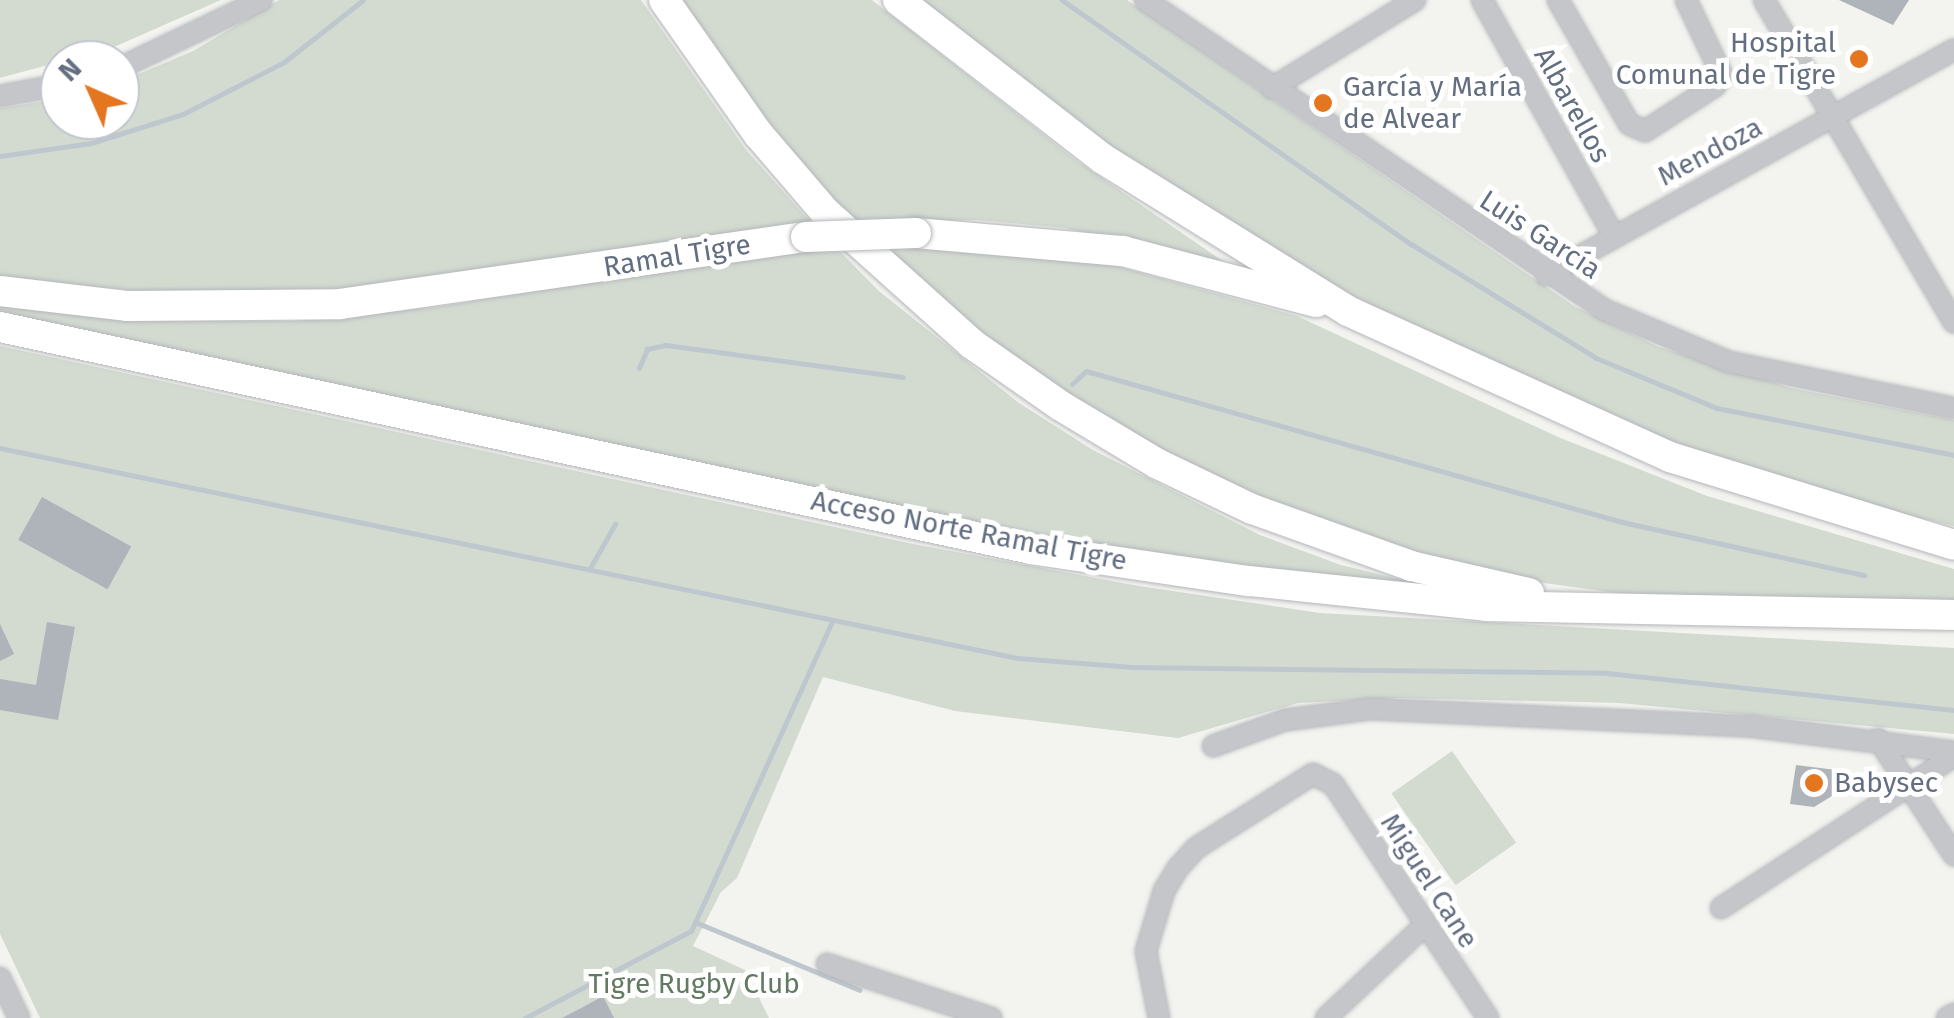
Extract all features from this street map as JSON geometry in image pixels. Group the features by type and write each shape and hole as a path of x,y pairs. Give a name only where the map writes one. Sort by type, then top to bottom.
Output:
{"highway":[{"path":"664,0 759,134 884,270 972,344 1158,464 1336,541 1445,576 1528,593 1701,612"},
{"path":"898,0 1104,158 1348,311 1670,457 1954,545"},
{"name":"Ramal Tigre","path":"0,291 128,306 340,304 806,237 916,233 1123,251 1348,311"},
{"name":"Acceso Norte Ramal Tigre","path":"0,327 1030,548 1423,602 1701,612 1954,615"},
{"path":"1893,614 1954,626"}],"street":[{"path":"140,58 262,0"},
{"name":"Luis García","path":"1145,0 1546,275 1605,310 1729,362 1954,408"},
{"path":"1272,88 1415,0"},
{"name":"Albarellos","path":"1482,0 1614,236"},
{"path":"1558,0 1630,124 1645,131 1716,86 1722,75 1686,0"},
{"path":"1764,0 1830,119 1954,322"},
{"name":"Mendoza","path":"1546,275 1954,50"},
{"path":"0,96 40,89"},
{"path":"1213,746 1285,720 1372,710 1643,718 1878,739 1954,754"},
{"path":"1878,739 1954,855"},
{"path":"1721,908 1912,790 1954,754"},
{"name":"Miguel Cane","path":"1159,1018 1146,951 1164,891 1178,868 1296,781 1323,776 1488,1018"},
{"path":"1326,1018 1424,926"},
{"path":"828,964 991,1018"},
{"path":"0,978 20,1018"},
{"path":"1948,1018 1954,1014"}],"green space":[{"path":"0,0 221,0 130,40 40,40 40,67 0,78"},
{"path":"279,0 641,0 746,150 806,217 879,291 1019,403 1093,450 1260,535 1341,565 1427,586 1347,582 945,521 0,317 0,306 157,321 295,321 436,307 637,275 791,225 335,289 155,292 0,279 0,108 40,102 40,140 140,140 140,74 193,51"},
{"path":"676,0 872,0 1077,161 1230,266 1065,228 977,220 908,221 920,245 1112,265 1297,316 1558,437 1707,496 1954,569 1954,603 1617,593 1522,580 1359,539 1186,467 1000,353 803,174"},
{"path":"917,0 1127,0 1574,306 1659,347 1791,388 1954,420 1954,526 1849,501 1634,429 1444,344 1333,285 1080,127"},
{"name":"Tigre Rugby Club","path":"0,346 913,544 1139,586 1320,613 1954,648 1954,734 1619,703 1399,698 1298,703 1178,738 955,711 823,677 737,878 721,892 693,946 745,970 769,1018 40,1018 0,934"},
{"path":"1452,751 1516,843 1456,885 1391,793"}],"building":[{"path":"1839,0 1909,0 1893,25"},
{"path":"42,497 131,546 107,589 18,540"},
{"path":"47,622 75,627 58,720 0,710 0,679 36,685"},
{"path":"0,624 14,654 0,661"},
{"name":"Babysec","path":"1796,765 1836,770 1832,796 1814,807 1790,804"},
{"path":"603,996 614,1018 562,1018 585,1006"}],"waterway":[{"path":"0,156 91,143 183,114 284,62 363,0"},
{"path":"1062,0 1411,244 1596,358 1717,408 1954,455"},
{"path":"639,368 647,349 666,345 903,377"},
{"path":"1072,384 1086,371 1622,522 1864,575"},
{"path":"0,448 1018,658 1132,667 1607,673 1954,710"},
{"path":"590,568 615,524"},
{"path":"525,1018 691,931 833,620"},
{"path":"695,922 860,990"}],"place":[{"name":"Hospital Comunal de Tigre","path":"1859,59"},
{"name":"García y María de Alvear","path":"1323,103"},
{"name":"Babysec","path":"1814,783"}]}
